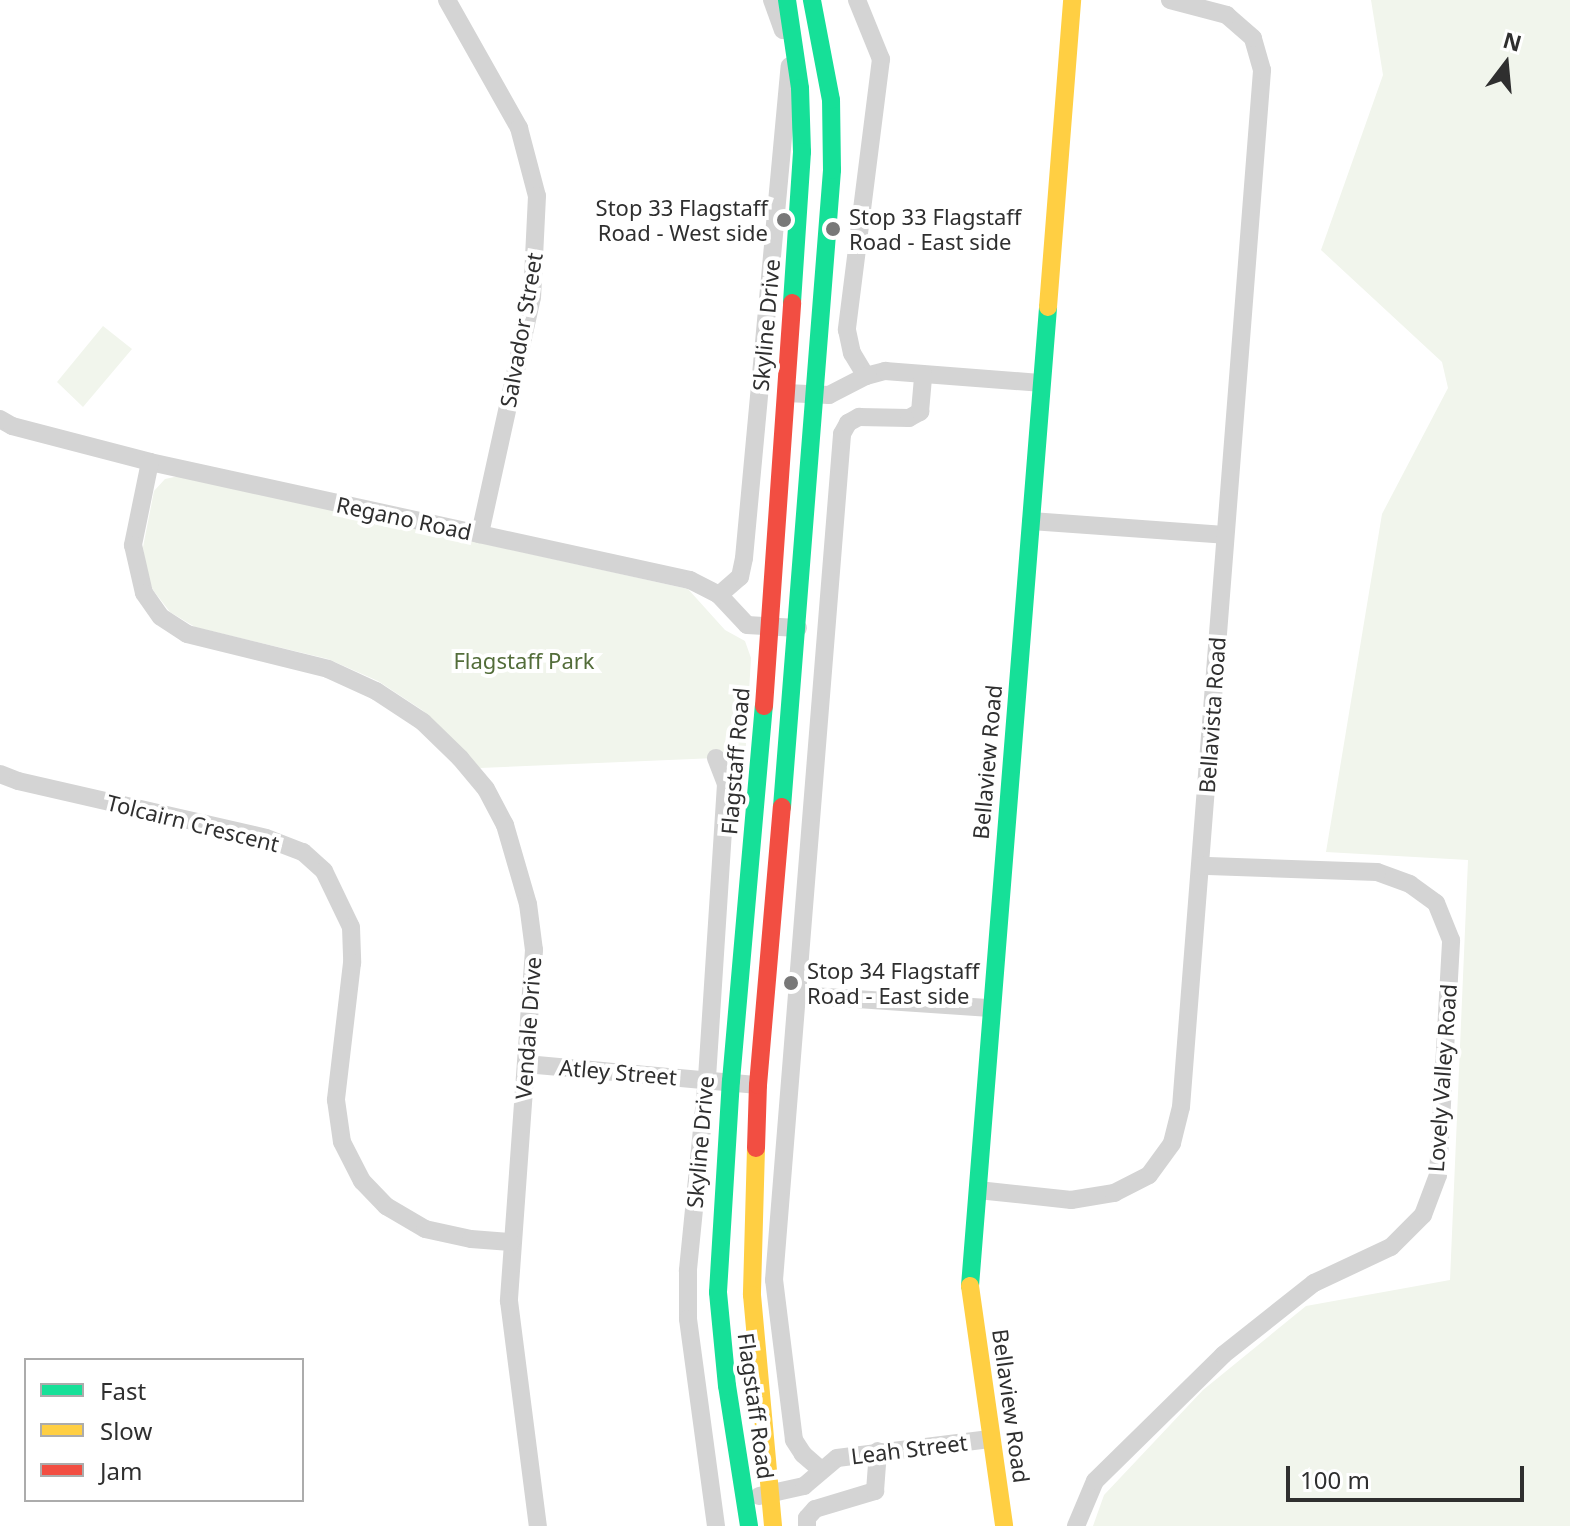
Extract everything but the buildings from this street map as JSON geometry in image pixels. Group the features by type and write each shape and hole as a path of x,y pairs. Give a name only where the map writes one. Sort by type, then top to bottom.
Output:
{"main road":[{"name":"Flagstaff Road","path":"749,1526 727,1386 718,1292 731,1081 771,626 802,152 800,88 787,0"},
{"name":"Flagstaff Road","path":"773,1526 752,1295 758,1085 798,628 832,170 831,100 812,0"},
{"name":"Bellaview Road","path":"1004,1526 970,1283 1072,0"}],"street":[{"name":"Salvador Street","path":"447,0 519,128 537,196 532,297 480,534"},
{"name":"Skyline Drive","path":"719,595 740,577 744,558 789,81 786,43 772,0"},
{"path":"857,0 881,59 847,330 852,353 866,376"},
{"name":"Bellavista Road","path":"978,1190 1071,1200 1114,1193 1149,1175 1172,1143 1181,1107 1262,70 1253,38 1227,15 1170,0"},
{"path":"786,393 829,395 866,376 885,371 1040,383"},
{"name":"Flagstaff Road","path":"820,1469 794,1440 774,1280 842,434 848,423 859,417 909,418 920,412 923,374"},
{"name":"Regano Road","path":"0,419 12,426 150,462 690,580 719,595 747,625 798,628"},
{"name":"Vendale Drive","path":"150,462 133,545 144,593 161,617 187,634 328,669 376,691 423,722 486,789 505,825 518,862 532,935 509,1301 538,1526"},
{"path":"1031,521 1224,535"},
{"name":"Skyline Drive","path":"716,758 726,784 707,1079 688,1271 688,1319 716,1526"},
{"name":"Tolcairn Crescent","path":"0,774 18,781 266,838 303,852 324,871 351,927 352,963 336,1100 342,1142 362,1181 386,1206 425,1229 471,1239 511,1242"},
{"name":"Lovely Valley Road","path":"1076,1526 1095,1481 1223,1355 1314,1283 1391,1247 1423,1215 1438,1175 1451,940 1436,903 1410,884 1377,872 1201,866"},
{"path":"798,995 991,1008"},
{"name":"Atley Street","path":"526,1064 758,1085"},
{"name":"Leah Street","path":"745,1499 804,1486 820,1469 837,1458 990,1439"},
{"path":"807,1526 807,1518 815,1509 875,1491 878,1451"}],"green space":[{"path":"1371,0 1570,0 1570,1526 1093,1526 1104,1495 1203,1390 1306,1306 1450,1280 1468,860 1326,852 1382,514 1448,388 1442,362 1321,250 1383,75"},
{"path":"103,326 132,349 83,407 57,382"},
{"name":"Flagstaff Park","path":"179,476 688,589 725,630 745,641 751,658 745,760 716,758 480,768 422,710 378,681 328,659 195,627 170,612 153,590 145,570 143,547 154,491 165,479"}],"traffic: fast":[{"path":"787,0 800,88 802,152 792,303"},
{"path":"782,807 832,170 831,100 812,0"},
{"path":"970,1286 1048,307"},
{"path":"749,1526 727,1386 718,1292 731,1081 764,706"}],"traffic: slow":[{"path":"1048,307 1072,0"},
{"path":"756,1148 752,1295 773,1526"},
{"path":"970,1286 1004,1526"}],"traffic: jam":[{"path":"764,706 792,303"},
{"path":"756,1148 758,1085 782,807"}],"place":[{"name":"Stop 33 Flagstaff Road - West side","path":"784,220"},
{"name":"Stop 33 Flagstaff Road - East side","path":"833,229"},
{"name":"Stop 34 Flagstaff Road - East side","path":"791,983"}]}
